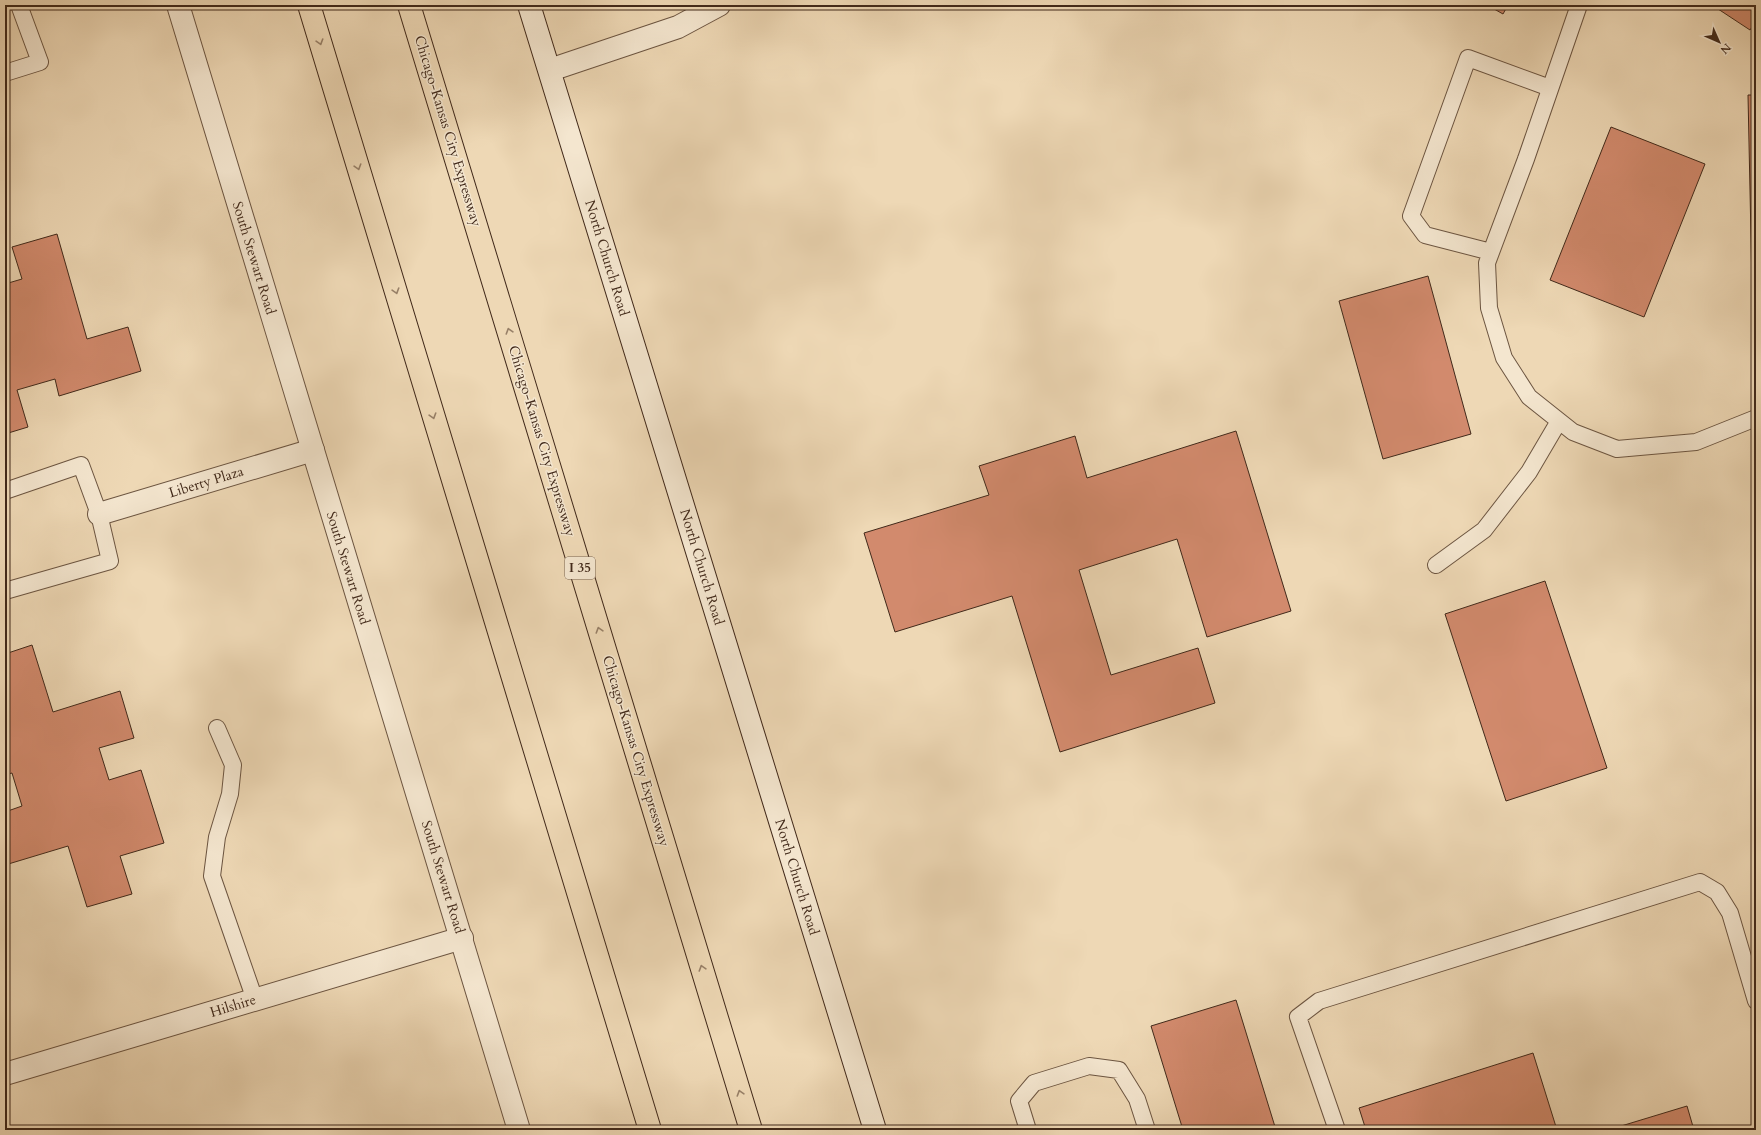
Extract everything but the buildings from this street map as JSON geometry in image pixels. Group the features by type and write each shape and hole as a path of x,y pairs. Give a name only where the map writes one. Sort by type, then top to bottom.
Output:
{"highway":[{"path":"309,5 650,1130"},
{"name":"Chicago-Kansas City Expressway","path":"410,5 751,1130"}],"street":[{"name":"South Stewart Road","path":"178,5 519,1130"},
{"name":"North Church Road","path":"529,5 875,1130"},
{"path":"550,70 678,27 719,5"},
{"name":"Liberty Plaza","path":"98,514 313,450"},
{"name":"Hilshire","path":"5,1074 462,938"}],"lane":[{"path":"5,73 40,62 19,5"},
{"path":"1579,5 1526,159 1487,263 1489,308 1504,358 1529,397 1573,432 1617,449 1696,442 1756,418"},
{"path":"1491,252 1425,235 1411,216 1468,58 1550,88"},
{"path":"1436,565 1484,530 1529,472 1559,421"},
{"path":"5,491 81,465 98,514 110,561 5,591"},
{"path":"217,728 233,765 230,794 217,837 212,876 255,1000"},
{"path":"1337,1130 1298,1016 1319,1001 1700,882 1717,892 1730,912 1756,1000"},
{"path":"1028,1130 1020,1101 1034,1083 1089,1066 1119,1070 1137,1100 1147,1130"}]}
